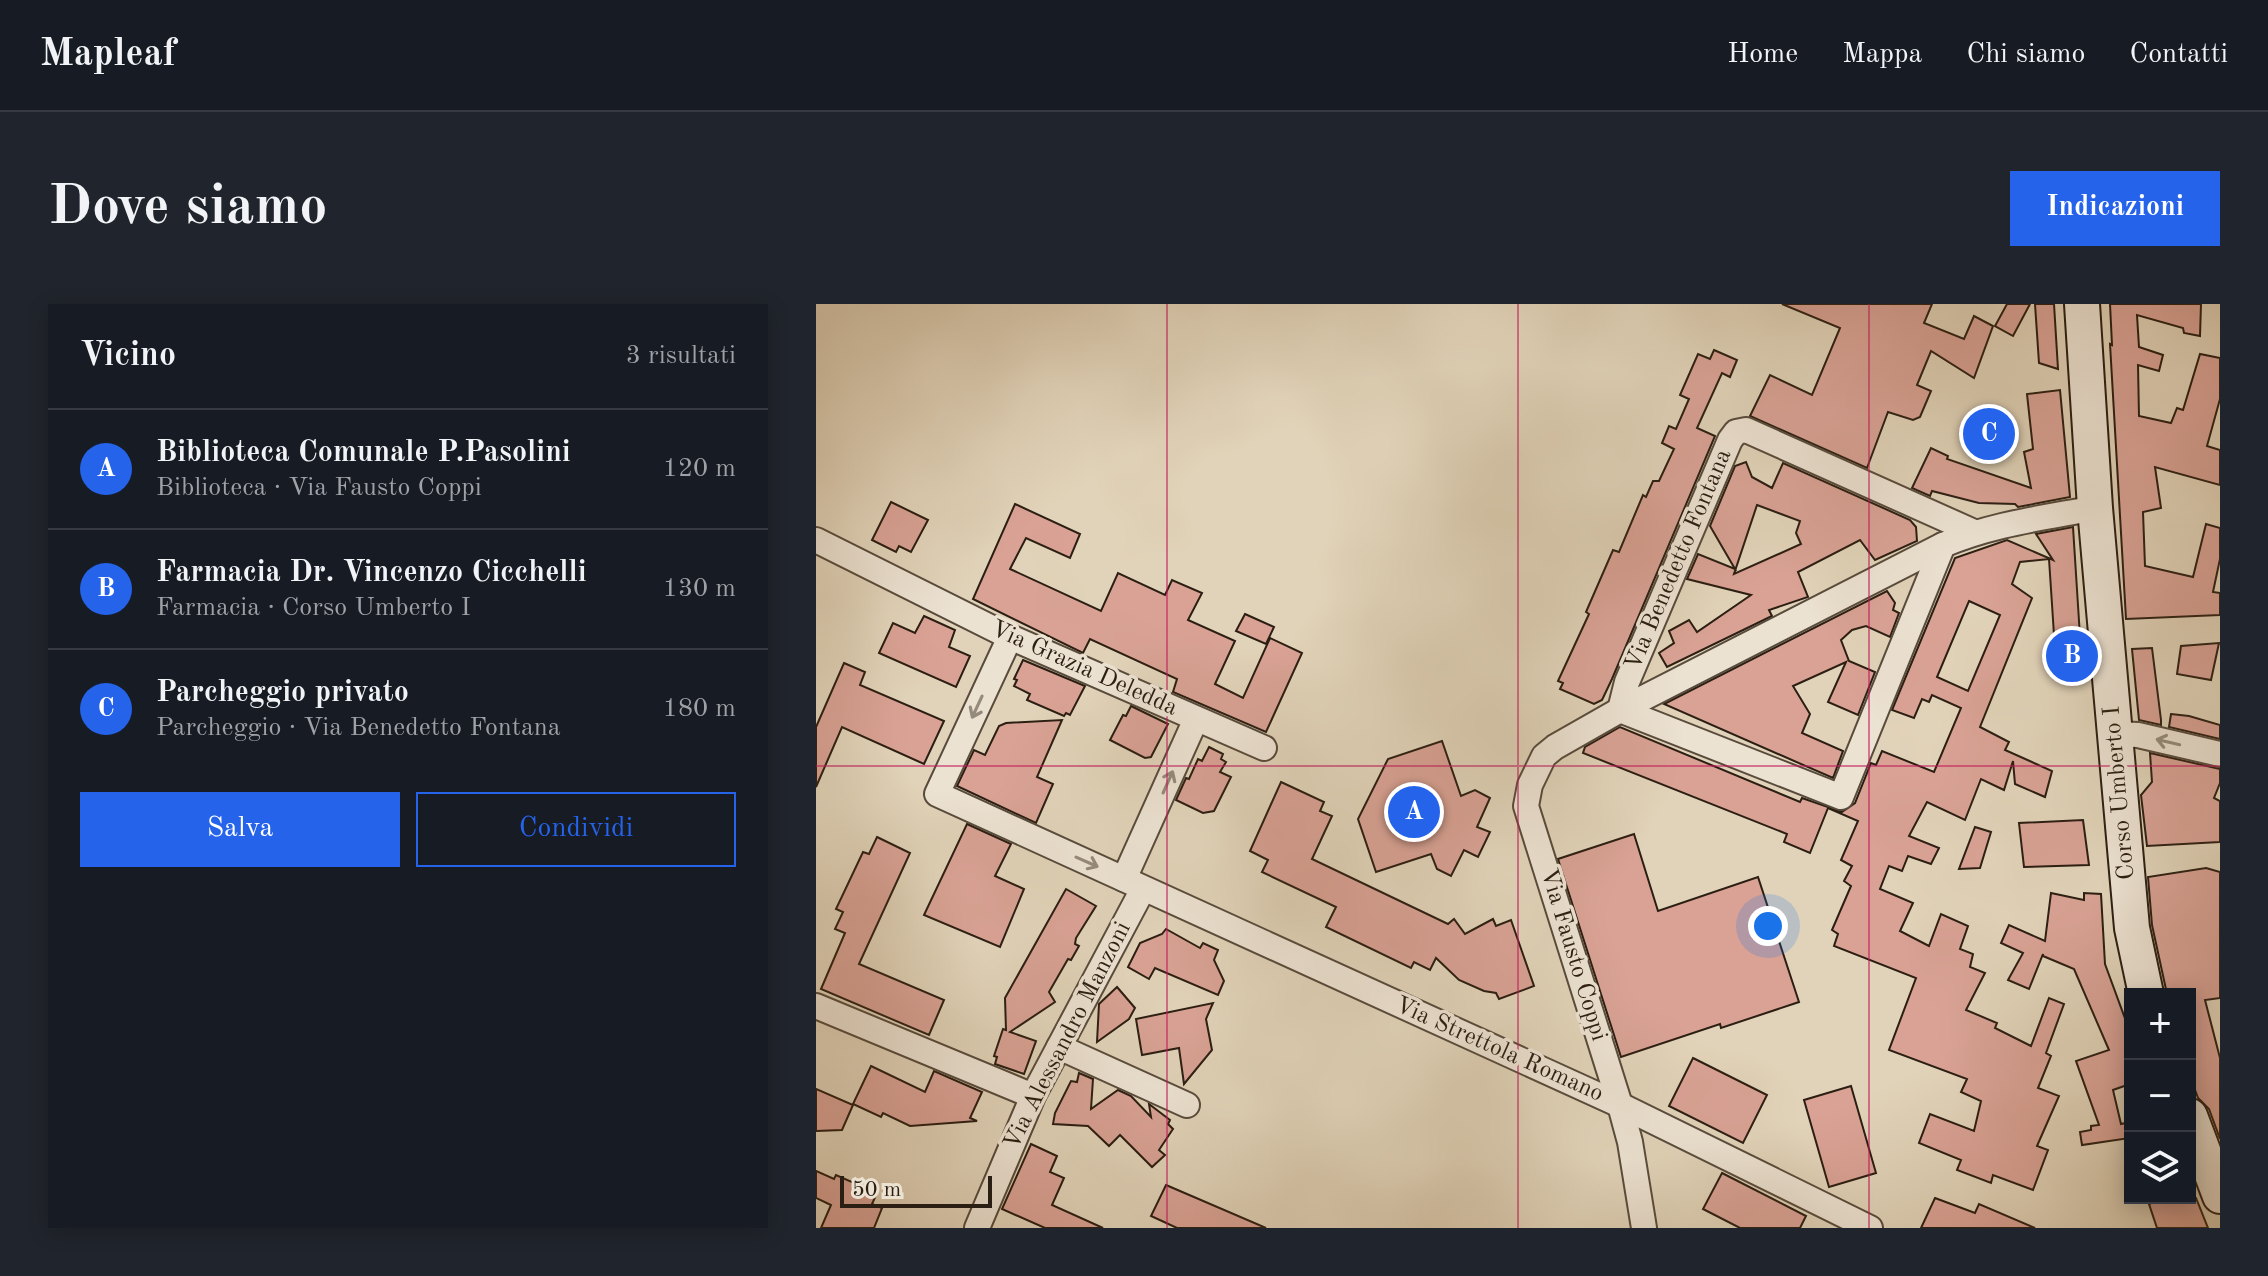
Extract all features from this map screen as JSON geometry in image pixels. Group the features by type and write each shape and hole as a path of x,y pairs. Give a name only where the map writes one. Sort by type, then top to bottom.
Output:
{"main road":[{"name":"Corso Umberto I","path":"2082,304 2095,508 2132,928 2145,988"},
{"path":"2196,1131 2217,1184"}],"street":[{"name":"Via Benedetto Fontana","path":"1620,710 1627,682 1736,432 1746,430 1974,532"},
{"name":"Via Benedetto Fontana","path":"1526,806 1530,785 1544,756 1620,710 1943,545 1974,532 2095,508"},
{"name":"Via Grazia Deledda","path":"816,540 1010,637 1196,719 1134,884"},
{"path":"1620,710 1841,797 1943,545"},
{"name":"Via Strettola Romano","path":"1010,637 937,794 1620,1105 1870,1228"},
{"path":"1196,719 1264,748"},
{"path":"2116,734 2138,735 2220,754"},
{"name":"Via Fausto Coppi","path":"1526,806 1620,1105 1630,1142 1644,1228"},
{"name":"Via Alessandro Manzoni","path":"977,1228 1033,1096 1134,884"},
{"path":"816,1006 1033,1096"},
{"path":"1059,1047 1187,1105"}],"building":[{"path":"1782,304 1932,304 1924,323 1964,339 1974,316 1993,326 1974,378 1931,351 1917,385 1931,391 1920,417 1913,420 1888,412 1867,468 1750,416 1770,375 1812,395 1840,328"},
{"path":"2007,304 2030,304 2013,336 1995,326"},
{"path":"2035,304 2054,304 2058,369 2039,363"},
{"path":"2110,304 2201,304 2200,336 2137,315 2139,347 2163,355 2159,371 2138,365 2139,416 2171,423 2177,408 2183,410 2200,354 2220,358 2220,399 2207,446 2220,450 2220,485 2155,467 2161,508 2143,512 2145,566 2193,577 2206,524 2220,528 2220,559 2213,592 2220,593 2220,615 2126,619"},
{"path":"1714,350 1737,360 1730,377 1722,373 1697,428 1715,436 1612,679 1602,700 1594,704 1560,689 1563,683 1558,681 1589,614 1586,612 1613,550 1619,552 1643,495 1646,497 1653,481 1659,481 1674,449 1662,443 1669,426 1676,429 1689,399 1680,395 1698,354 1710,359"},
{"path":"2060,390 2070,497 2018,507 2015,504 1979,503 1932,491 1930,496 1912,488 1931,448 1948,456 1947,459 2031,488 2024,452 2033,449 2027,394"},
{"path":"1746,462 1752,477 1772,488 1783,463 1910,520 1916,527 1917,541 1875,560 1860,540 1798,572 1808,597 1769,610 1772,616 1667,667 1659,653 1674,643 1669,631 1689,620 1697,632 1751,595 1687,579 1698,554 1735,569 1710,526 1735,466","holes":["1757,505 1800,521 1796,533 1801,544 1734,574"]},
{"path":"891,502 928,520 911,552 899,546 896,552 872,540"},
{"path":"1015,504 1080,534 1070,558 1026,538 1010,569 1101,611 1118,573 1165,595 1172,580 1202,593 1188,620 1235,641 1215,684 1243,698 1270,638 1302,653 1266,732 1173,692 1177,679 1090,639 1083,653 973,599"},
{"path":"2073,527 2082,668 2056,665 2049,559 2020,562 2012,584 2032,598 1980,727 2009,742 2005,750 2052,771 2045,797 2015,784 2013,761 2004,790 1981,779 1965,820 1927,802 1909,836 1939,848 1931,864 1908,856 1902,871 1889,866 1880,889 1913,903 1900,931 1929,946 1941,914 1968,926 1960,949 1973,954 1970,967 1985,973 1966,1010 1997,1023 1995,1028 2031,1046 2049,998 2064,1004 2046,1053 2051,1056 2038,1088 2059,1096 2037,1146 2048,1150 2033,1190 1993,1175 1991,1183 1957,1170 1961,1160 1919,1143 1930,1114 1974,1131 1981,1101 1961,1092 1967,1079 1889,1050 1916,978 1834,946 1838,934 1832,930 1851,886 1844,881 1852,866 1841,860 1858,821 1828,808 1810,853 1784,842 1787,834 1583,753 1585,747 1620,727 1800,802 1802,798 1842,812 1855,803 1871,763 1876,765 1882,751 1934,772 1961,708 1932,695 1929,702 1922,699 1914,718 1892,710 1955,558 2007,540 2053,560 2036,534","holes":["1969,601 2000,615 1968,691 1937,677"]},
{"path":"1887,591 1895,603 1893,610 1899,613 1890,637 1866,626 1852,630 1841,640 1849,661 1875,672 1858,715 1828,702 1846,662 1793,686 1810,714 1802,733 1843,751 1833,778 1664,704"},
{"path":"1245,614 1274,627 1266,644 1236,631"},
{"path":"924,616 955,630 949,647 970,656 956,687 879,653 893,623 915,633"},
{"path":"2219,643 2211,680 2177,674 2181,646"},
{"path":"2152,648 2161,725 2139,720 2132,649"},
{"path":"1023,660 1085,686 1070,715 1066,713 1064,716 1027,700 1030,694 1014,686"},
{"path":"844,663 865,672 860,685 944,721 924,764 842,727 816,787 816,727"},
{"path":"1131,706 1168,724 1151,757 1145,758 1110,740"},
{"path":"2171,714 2220,725 2220,739 2169,727"},
{"path":"1062,720 1037,777 1053,784 1036,823 957,786 974,750 985,755 999,726"},
{"path":"1442,741 1461,796 1475,790 1490,798 1477,827 1490,832 1478,857 1464,850 1451,876 1437,869 1431,854 1376,872 1358,819 1388,759"},
{"path":"1209,747 1223,754 1221,759 1226,762 1220,772 1231,777 1214,811 1203,813 1176,800 1186,778 1189,779 1198,759 1202,761"},
{"path":"2150,753 2220,769 2220,783 2214,798 2220,801 2220,842 2147,846 2141,795 2152,782"},
{"path":"1281,782 1324,802 1320,811 1332,816 1312,859 1448,924 1454,919 1465,934 1493,919 1496,926 1511,920 1534,986 1499,999 1496,993 1459,980 1436,958 1430,970 1414,962 1411,968 1326,927 1336,907 1262,872 1268,860 1250,851"},
{"path":"2083,820 2089,865 2024,867 2019,823"},
{"path":"967,824 1011,844 995,876 1024,889 1000,947 924,915"},
{"path":"1975,827 1991,832 1980,868 1959,869"},
{"path":"1634,834 1658,911 1758,877 1799,1002 1621,1057 1558,859"},
{"path":"877,837 910,853 859,964 944,1000 929,1035 821,989 845,933 835,929 843,912 836,909 863,852 869,854"},
{"path":"2206,868 2220,872 2220,998 2205,1000 2220,1058 2220,1139 2209,1109 2196,1092 2196,988 2166,988 2152,925 2148,877"},
{"path":"1066,889 1096,906 1076,938 1075,944 1079,946 1049,992 1055,1002 1010,1032 1036,1041 1024,1074 995,1064 997,1057 994,1056 1003,1029 1006,1030 1005,998"},
{"path":"2051,893 2084,900 2084,893 2101,894 2105,964 2124,1016 2124,1086 2113,1090 2121,1124 2124,1123 2124,1139 2082,1145 2080,1132 2099,1125 2076,1061 2109,1050 2074,969 2043,954 2029,989 2008,980 2023,953 2001,943 2009,925 2045,941"},
{"path":"1166,929 1200,948 1203,943 1218,950 1214,960 1224,981 1218,995 1155,968 1149,979 1128,967 1140,943 1162,934"},
{"path":"1117,987 1135,1008 1129,1019 1097,1042 1099,1004"},
{"path":"1213,1003 1206,1019 1212,1050 1184,1084 1179,1048 1142,1055 1136,1019"},
{"path":"1693,1058 1767,1095 1743,1143 1669,1106"},
{"path":"871,1066 925,1092 934,1071 982,1092 970,1118 977,1121 910,1126 883,1113 881,1117 853,1104"},
{"path":"1079,1073 1093,1079 1091,1109 1118,1090 1131,1096 1151,1117 1149,1104 1170,1120 1168,1124 1173,1129 1159,1150 1165,1155 1152,1167 1120,1135 1109,1146 1088,1126 1053,1124 1055,1113 1071,1081 1077,1082"},
{"path":"1851,1086 1876,1173 1829,1187 1804,1100"},
{"path":"816,1089 853,1105 842,1130 816,1131"},
{"path":"1031,1144 1057,1156 1050,1172 1064,1178 1052,1205 1103,1228 1045,1228 1002,1209"},
{"path":"816,1171 834,1179 836,1175 877,1193 872,1204 882,1208 874,1228 821,1228 831,1205 816,1198"},
{"path":"1722,1173 1806,1216 1800,1228 1740,1228 1703,1209"},
{"path":"1166,1185 1266,1228 1177,1228 1151,1216"},
{"path":"1935,1198 1975,1213 1979,1204 2035,1228 1921,1228"},
{"path":"2196,1198 2208,1228 2157,1228 2149,1204 2196,1204"}],"place":[{"name":"Parcheggio privato","path":"1989,434"},
{"name":"Farmacia Dr. Vincenzo Cicchelli","path":"2072,656"},
{"name":"Biblioteca Comunale P.Pasolini","path":"1414,812"}]}
